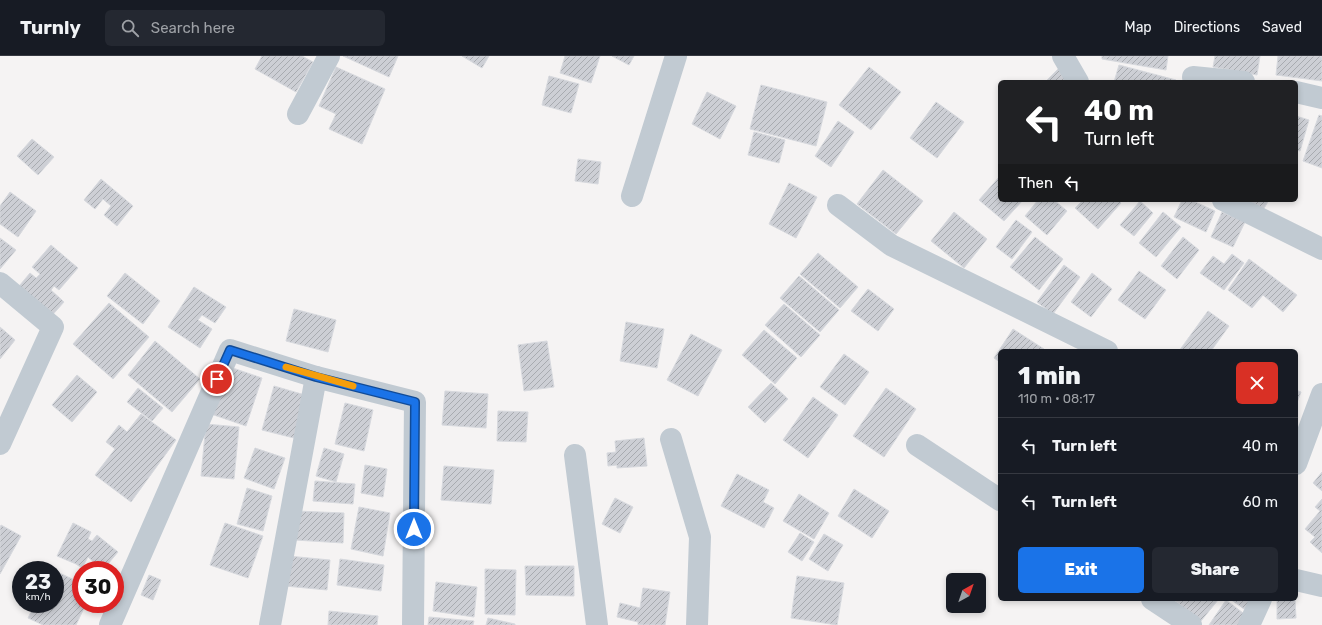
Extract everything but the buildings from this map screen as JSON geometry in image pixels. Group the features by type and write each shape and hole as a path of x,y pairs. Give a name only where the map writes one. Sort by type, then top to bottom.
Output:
{"street":[{"path":"298,114 329,56"},
{"path":"632,196 676,56"},
{"path":"1063,56 1077,80"},
{"path":"1193,77 1224,80"},
{"path":"1298,92 1322,98"},
{"path":"1227,202 1322,249"},
{"path":"838,205 891,245 1103,349"},
{"path":"0,283 53,327 0,444"},
{"path":"110,625 230,350 316,377 415,402 413,625"},
{"path":"270,625 316,377"},
{"path":"1298,456 1322,394"},
{"path":"671,439 700,537 697,625"},
{"path":"917,445 998,499"},
{"path":"575,455 597,625"},
{"path":"1298,580 1322,586"},
{"path":"1155,601 1191,625"},
{"path":"1249,625 1260,601"}],"slow traffic":[{"path":"286,367 316,377 353,386"}],"route":[{"path":"217,379 230,350 316,377 415,402 414,529"}]}
